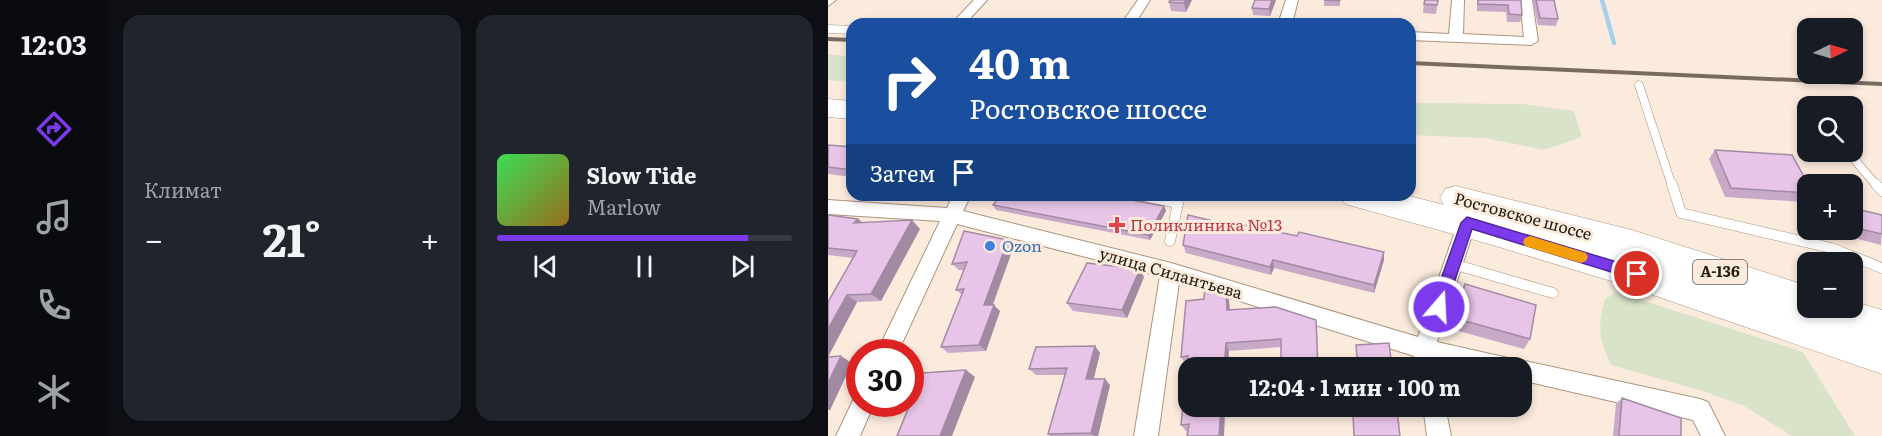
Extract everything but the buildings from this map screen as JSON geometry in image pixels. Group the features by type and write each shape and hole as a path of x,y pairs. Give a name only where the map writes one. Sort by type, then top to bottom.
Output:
{"highway":[{"path":"828,96 846,97"},
{"path":"828,108 846,110"},
{"name":"Ростовское шоссе","path":"1416,189 1485,204 1632,244 1797,298"},
{"name":"Ростовское шоссе","path":"1380,201 1467,223 1721,300 1882,356"},
{"path":"1855,318 1882,327"}],"street":[{"path":"964,18 981,0"},
{"path":"1132,18 1144,0"},
{"path":"1287,18 1292,0"},
{"path":"1456,38 1458,0"},
{"path":"1416,36 1531,41 1526,0"},
{"path":"893,339 959,201"},
{"name":"улица Силантьева","path":"828,207 951,215 1170,271 1423,357"},
{"path":"1426,357 1467,223"},
{"path":"1146,436 1170,271"},
{"path":"1532,372 1700,410 1713,436"},
{"path":"848,436 857,417"},
{"path":"1436,417 1439,436"}],"lane":[{"path":"828,29 846,30"},
{"path":"1639,85 1681,213 1831,248 1882,268"},
{"path":"1857,162 1882,191"},
{"path":"1168,201 1178,203 1170,241"},
{"path":"1453,264 1553,293"}],"green space":[{"path":"828,54 846,56 846,82 828,80"},
{"path":"1416,103 1523,104 1574,111 1582,137 1544,150 1485,138 1416,135"},
{"path":"1616,292 1803,352 1855,436 1792,436 1744,406 1703,391 1611,365 1600,333 1600,326 1605,299"}],"waterway":[{"path":"1602,0 1614,43"}],"railway":[{"path":"828,39 846,40"},
{"path":"1416,63 1882,84"}],"slow traffic":[{"path":"1530,242 1581,257"}],"place":[{"name":"Поликлиника №13","path":"1117,225"},
{"name":"Ozon","path":"990,246"}],"route":[{"path":"1439,307 1467,223 1637,274"}]}
